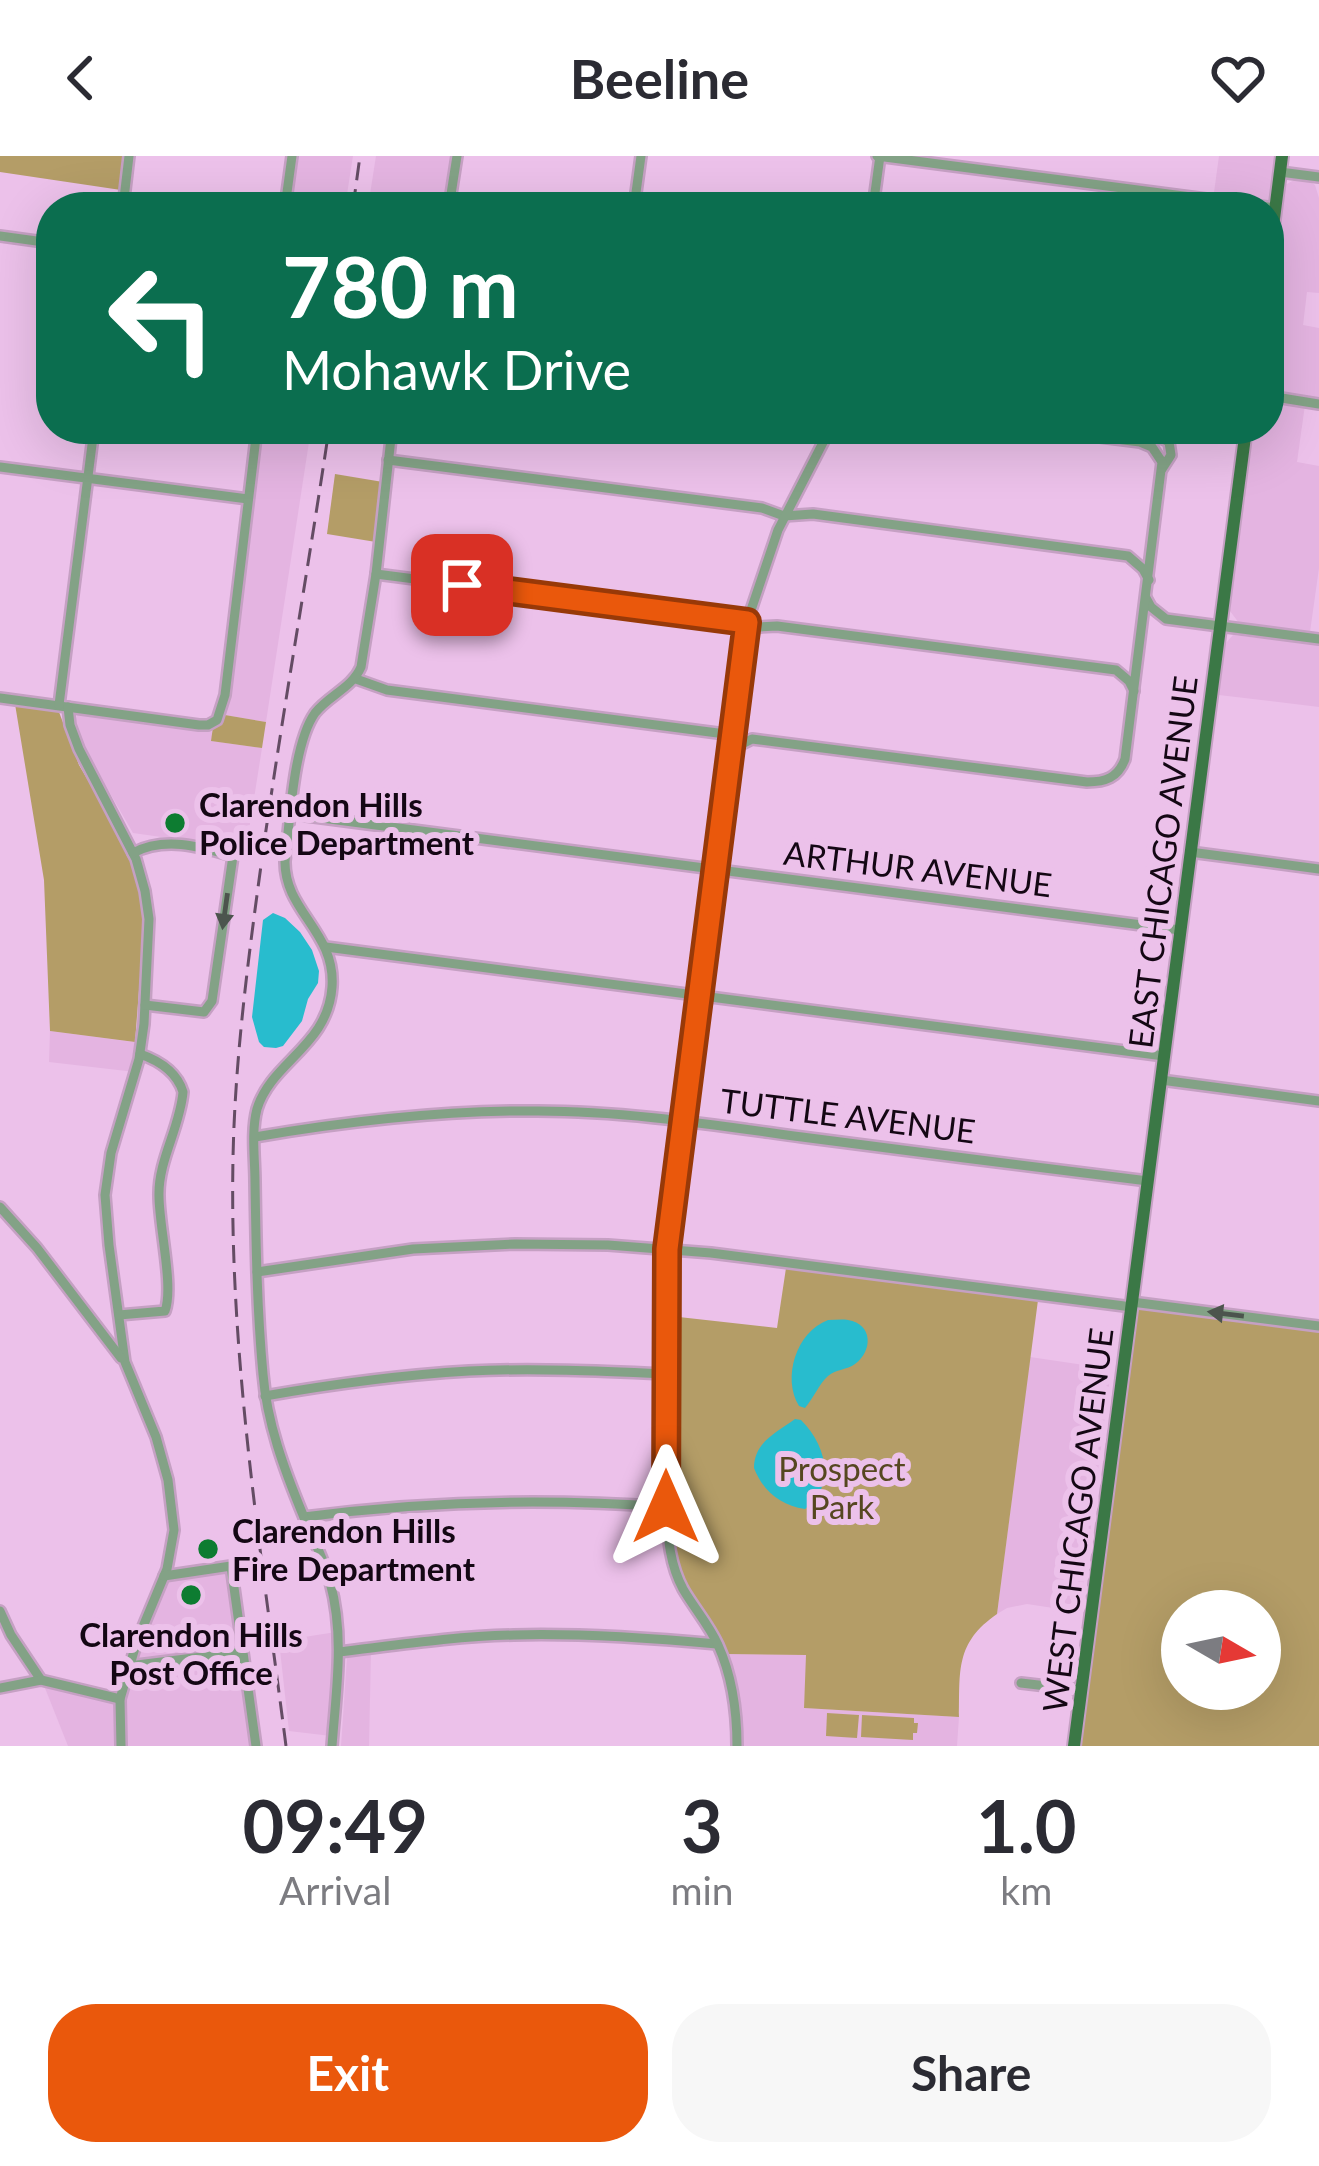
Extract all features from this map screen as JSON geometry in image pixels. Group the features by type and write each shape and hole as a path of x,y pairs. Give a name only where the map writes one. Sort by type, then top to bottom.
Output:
{"main road":[{"path":"1278,192 1282,156"},
{"name":"EAST CHICAGO AVENUE","path":"1132,1304 1244,444"},
{"name":"WEST CHICAGO AVENUE","path":"1075,1746 1132,1304"}],"street":[{"path":"125,192 129,156"},
{"path":"287,192 292,156"},
{"path":"451,192 457,156"},
{"path":"636,192 641,156"},
{"path":"875,192 879,156 1154,192"},
{"path":"1280,172 1319,177"},
{"path":"0,236 36,241"},
{"path":"1284,398 1319,404"},
{"path":"92,444 63,706 79,749 133,853 148,904 140,1054 105,1183 106,1225 125,1362"},
{"path":"0,698 199,725 217,720 225,695 255,444"},
{"path":"332,1746 337,1613 330,1581 280,1456 265,1396 255,1137 257,1110 264,1095 315,1034 324,1019 332,983 326,947 287,882 285,862 300,748 323,705 356,679 365,649 390,444"},
{"path":"737,1746 734,1693 717,1644 676,1574 669,1549 667,1249 747,622 784,516 822,444"},
{"path":"735,721 752,739 1087,782 1114,776 1125,759 1162,469 1158,455 1145,444"},
{"path":"1162,469 1171,455 1169,444"},
{"path":"388,460 762,508 784,516 813,514 1128,556 1149,580"},
{"path":"0,467 248,499"},
{"path":"800,485 802,507 813,514"},
{"path":"1128,556 1147,548 1154,538"},
{"path":"376,574 747,622"},
{"path":"754,596 763,617 777,626"},
{"path":"1146,598 1166,619 1319,639"},
{"path":"1116,670 1132,661 1150,628 1166,619"},
{"path":"745,635 759,627 777,626 1116,670 1134,691"},
{"path":"356,679 387,691 733,736"},
{"path":"731,756 752,739"},
{"name":"ARTHUR AVENUE","path":"291,814 1180,930"},
{"path":"133,853 165,843 233,856 212,1001 204,1012 145,1005"},
{"path":"1190,852 1319,869"},
{"path":"326,947 1164,1056"},
{"path":"118,1315 165,1311 170,1297 160,1177 184,1093 172,1073 140,1054"},
{"path":"1161,1080 1319,1101"},
{"name":"TUTTLE AVENUE","path":"255,1137 375,1119 469,1112 594,1113 1148,1181"},
{"path":"0,1207 125,1362 148,1413 168,1480 174,1530 170,1557 120,1699 121,1746"},
{"path":"257,1272 370,1254 463,1246 667,1249 1319,1326"},
{"path":"265,1396 374,1379 469,1371 665,1374"},
{"path":"304,1517 491,1501 666,1507"},
{"path":"164,1576 231,1566 256,1746"},
{"path":"0,1611 40,1680"},
{"path":"339,1652 514,1634 717,1644"},
{"path":"129,1666 242,1652"},
{"path":"0,1688 40,1680 120,1699"},
{"path":"1021,1683 1082,1690"}],"shaded area":[{"path":"295,156 353,156 347,192 291,192"},
{"path":"376,156 454,156 448,192 370,192"},
{"path":"1219,156 1278,156 1273,192 1214,192"},
{"path":"1308,180 1319,198 1319,293 1307,292 1303,325 1319,328 1319,400 1284,394 1285,185"},
{"path":"1284,402 1305,405 1297,462 1319,466 1319,568 1310,632 1239,623 1230,611 1250,444 1284,444"},
{"path":"259,444 309,444 266,722 225,715"},
{"path":"1233,635 1319,645 1319,707 1219,695 1225,644"},
{"path":"84,713 213,727 212,741 262,748 246,849 133,833 82,745 75,721"},
{"path":"50,1031 141,1043 135,1072 49,1062"},
{"path":"1030,1357 1111,1369 1080,1612 1027,1604 997,1614"},
{"path":"228,1569 240,1650 132,1663 166,1578"},
{"path":"336,1632 331,1736 289,1731 279,1641"},
{"path":"371,1651 369,1746 341,1746 347,1657"},
{"path":"727,1654 807,1655 804,1708 959,1717 957,1746 741,1746 739,1694"},
{"path":"240,1655 252,1746 123,1746 123,1698 130,1667"},
{"path":"43,1683 118,1699 119,1746 68,1746"}],"green space":[{"path":"0,156 125,156 121,190 0,172"},
{"path":"335,474 383,482 376,542 327,534"},
{"path":"15,704 59,712 79,765 130,852 144,925 135,1042 50,1031 44,880"},
{"path":"225,715 266,722 262,748 211,741 213,727"},
{"name":"Prospect Park","path":"786,1268 1038,1300 997,1614 967,1647 960,1672 959,1717 804,1708 806,1655 727,1654 682,1575 671,1510 670,1316 777,1328"},
{"path":"1143,1308 1319,1330 1319,1746 1080,1746 1136,1317"},
{"path":"827,1713 859,1715 857,1738 826,1736"},
{"path":"862,1715 914,1718 917,1733 913,1740 861,1737"}],"water":[{"path":"273,913 300,932 319,971 302,1021 283,1046 276,1048 259,1042 252,1017 263,920"},
{"path":"828,1320 856,1323 866,1332 867,1345 855,1364 828,1376 805,1408 794,1395 795,1357 808,1335"},
{"path":"795,1419 817,1441 824,1465 821,1488 805,1509 774,1496 754,1468 762,1445"}],"railway":[{"path":"355,192 360,156"},
{"path":"286,1746 241,1380 233,1232 234,1119 253,928 327,444"}],"place":[{"name":"Clarendon Hills Police Department","path":"175,823"},
{"name":"Clarendon Hills Fire Department","path":"208,1549"},
{"name":"Clarendon Hills Post Office","path":"191,1595"}],"route":[{"path":"462,585 747,622 667,1249 666,1507"}]}
